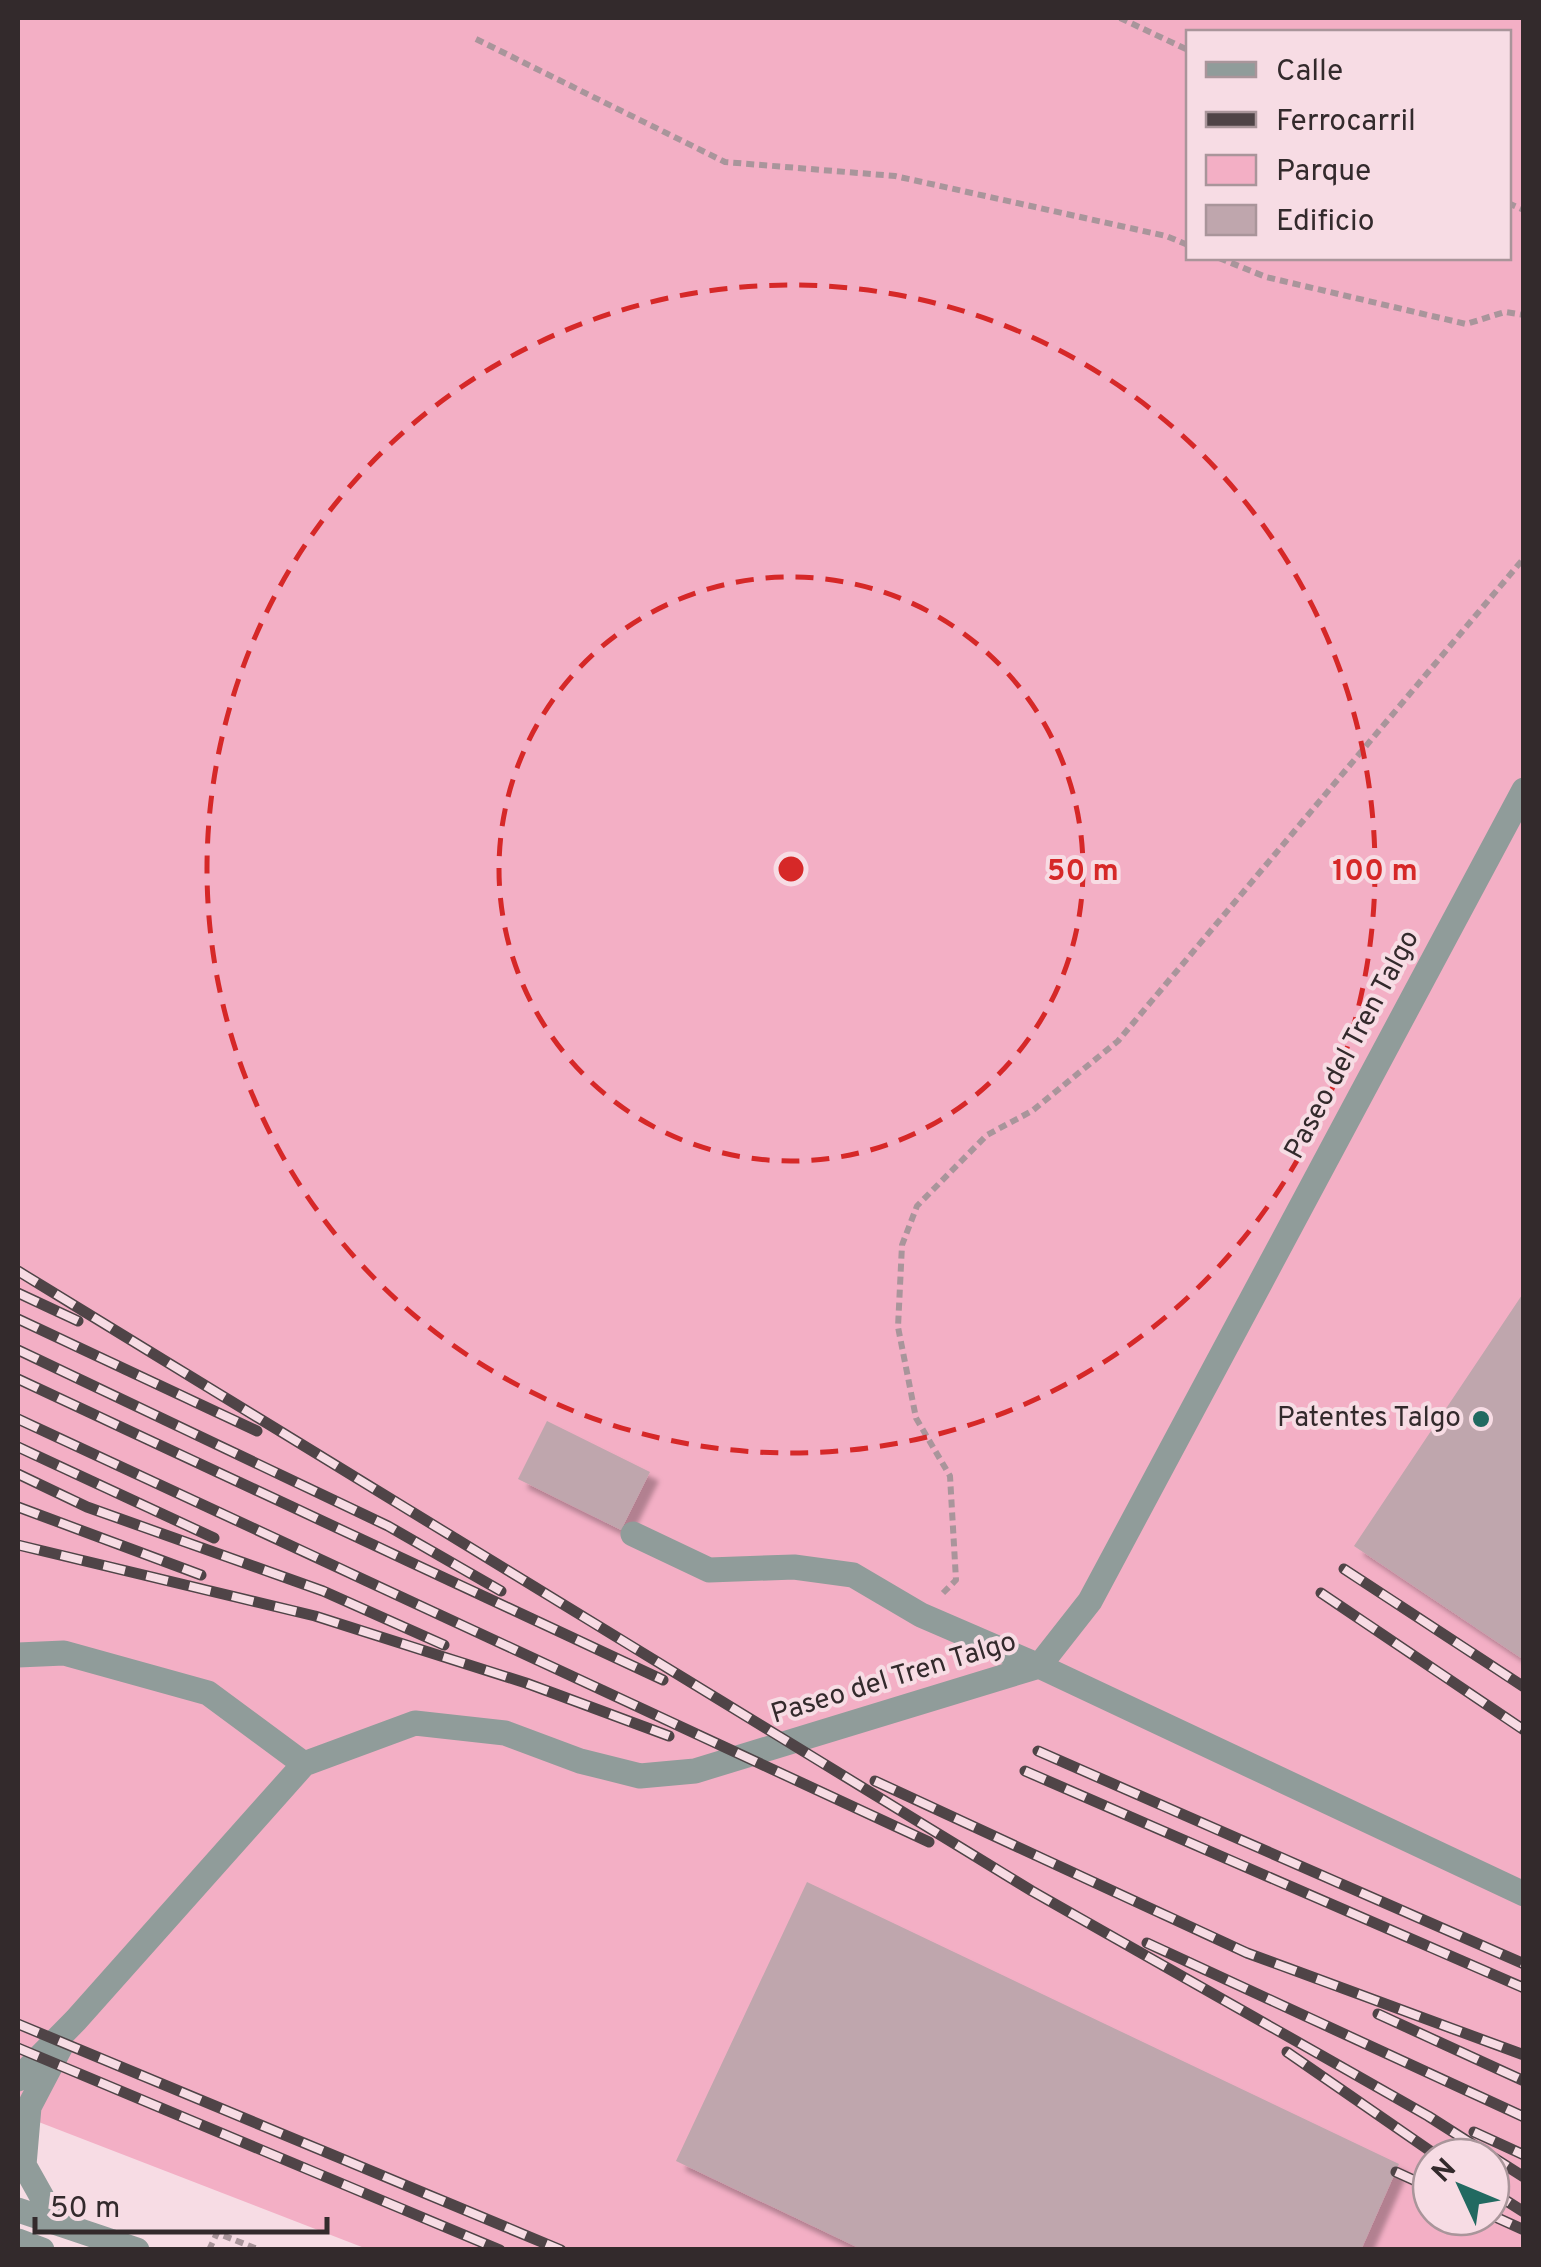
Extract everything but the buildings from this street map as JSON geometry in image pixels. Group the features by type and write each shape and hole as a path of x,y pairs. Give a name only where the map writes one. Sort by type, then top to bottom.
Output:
{"street":[{"name":"Paseo del Tren Talgo","path":"18,2079 76,2020 304,1764 415,1723 504,1733 580,1761 640,1776 695,1771 1039,1666 1090,1601 1524,790"},
{"path":"633,1534 709,1570 794,1567 852,1576 921,1616 1039,1666 1524,1894"},
{"path":"18,1656 64,1653 208,1692 304,1764"},
{"name":"Paseo del Tren Talgo","path":"56,2222 24,2165 29,2107 76,2020"},
{"path":"18,2210 137,2250"},
{"path":"18,2242 42,2250"}],"path":[{"path":"1120,18 1186,49"},
{"path":"476,39 725,162 895,176 1166,236 1186,244"},
{"path":"1224,260 1266,276 1466,324 1505,312 1524,315"},
{"path":"921,1616 956,1580 950,1476 916,1418 898,1326 902,1244 917,1206 987,1135 1032,1111 1118,1040 1524,558"},
{"path":"209,2250 217,2233 260,2250"}],"green space":[{"path":"18,18 1523,18 1523,2249 367,2249 18,2114"}],"railway":[{"path":"18,1271 1032,1891 1428,2116 1524,2177"},
{"path":"18,1293 78,1321"},
{"path":"18,1319 257,1431"},
{"path":"18,1350 388,1526 501,1591"},
{"path":"18,1379 663,1680"},
{"path":"18,1419 929,1842"},
{"path":"18,1447 214,1538"},
{"path":"18,1474 87,1507 323,1591 444,1645"},
{"path":"18,1507 201,1575"},
{"path":"18,1545 315,1616 526,1683 669,1736"},
{"path":"1344,1569 1524,1687"},
{"path":"1321,1593 1524,1730"},
{"path":"1038,1751 1524,1964"},
{"path":"1025,1771 1524,1988"},
{"path":"875,1781 1247,1953 1524,2055"},
{"path":"1147,1943 1524,2117"},
{"path":"1378,2014 1524,2081"},
{"path":"18,2024 561,2250"},
{"path":"18,2048 500,2250"},
{"path":"1287,2052 1411,2138"},
{"path":"1474,2132 1524,2155"},
{"path":"1396,2172 1411,2179"},
{"path":"1511,2204 1524,2212"},
{"path":"1511,2224 1524,2230"}],"place":[{"name":"Patentes Talgo","path":"1481,1419"}]}
